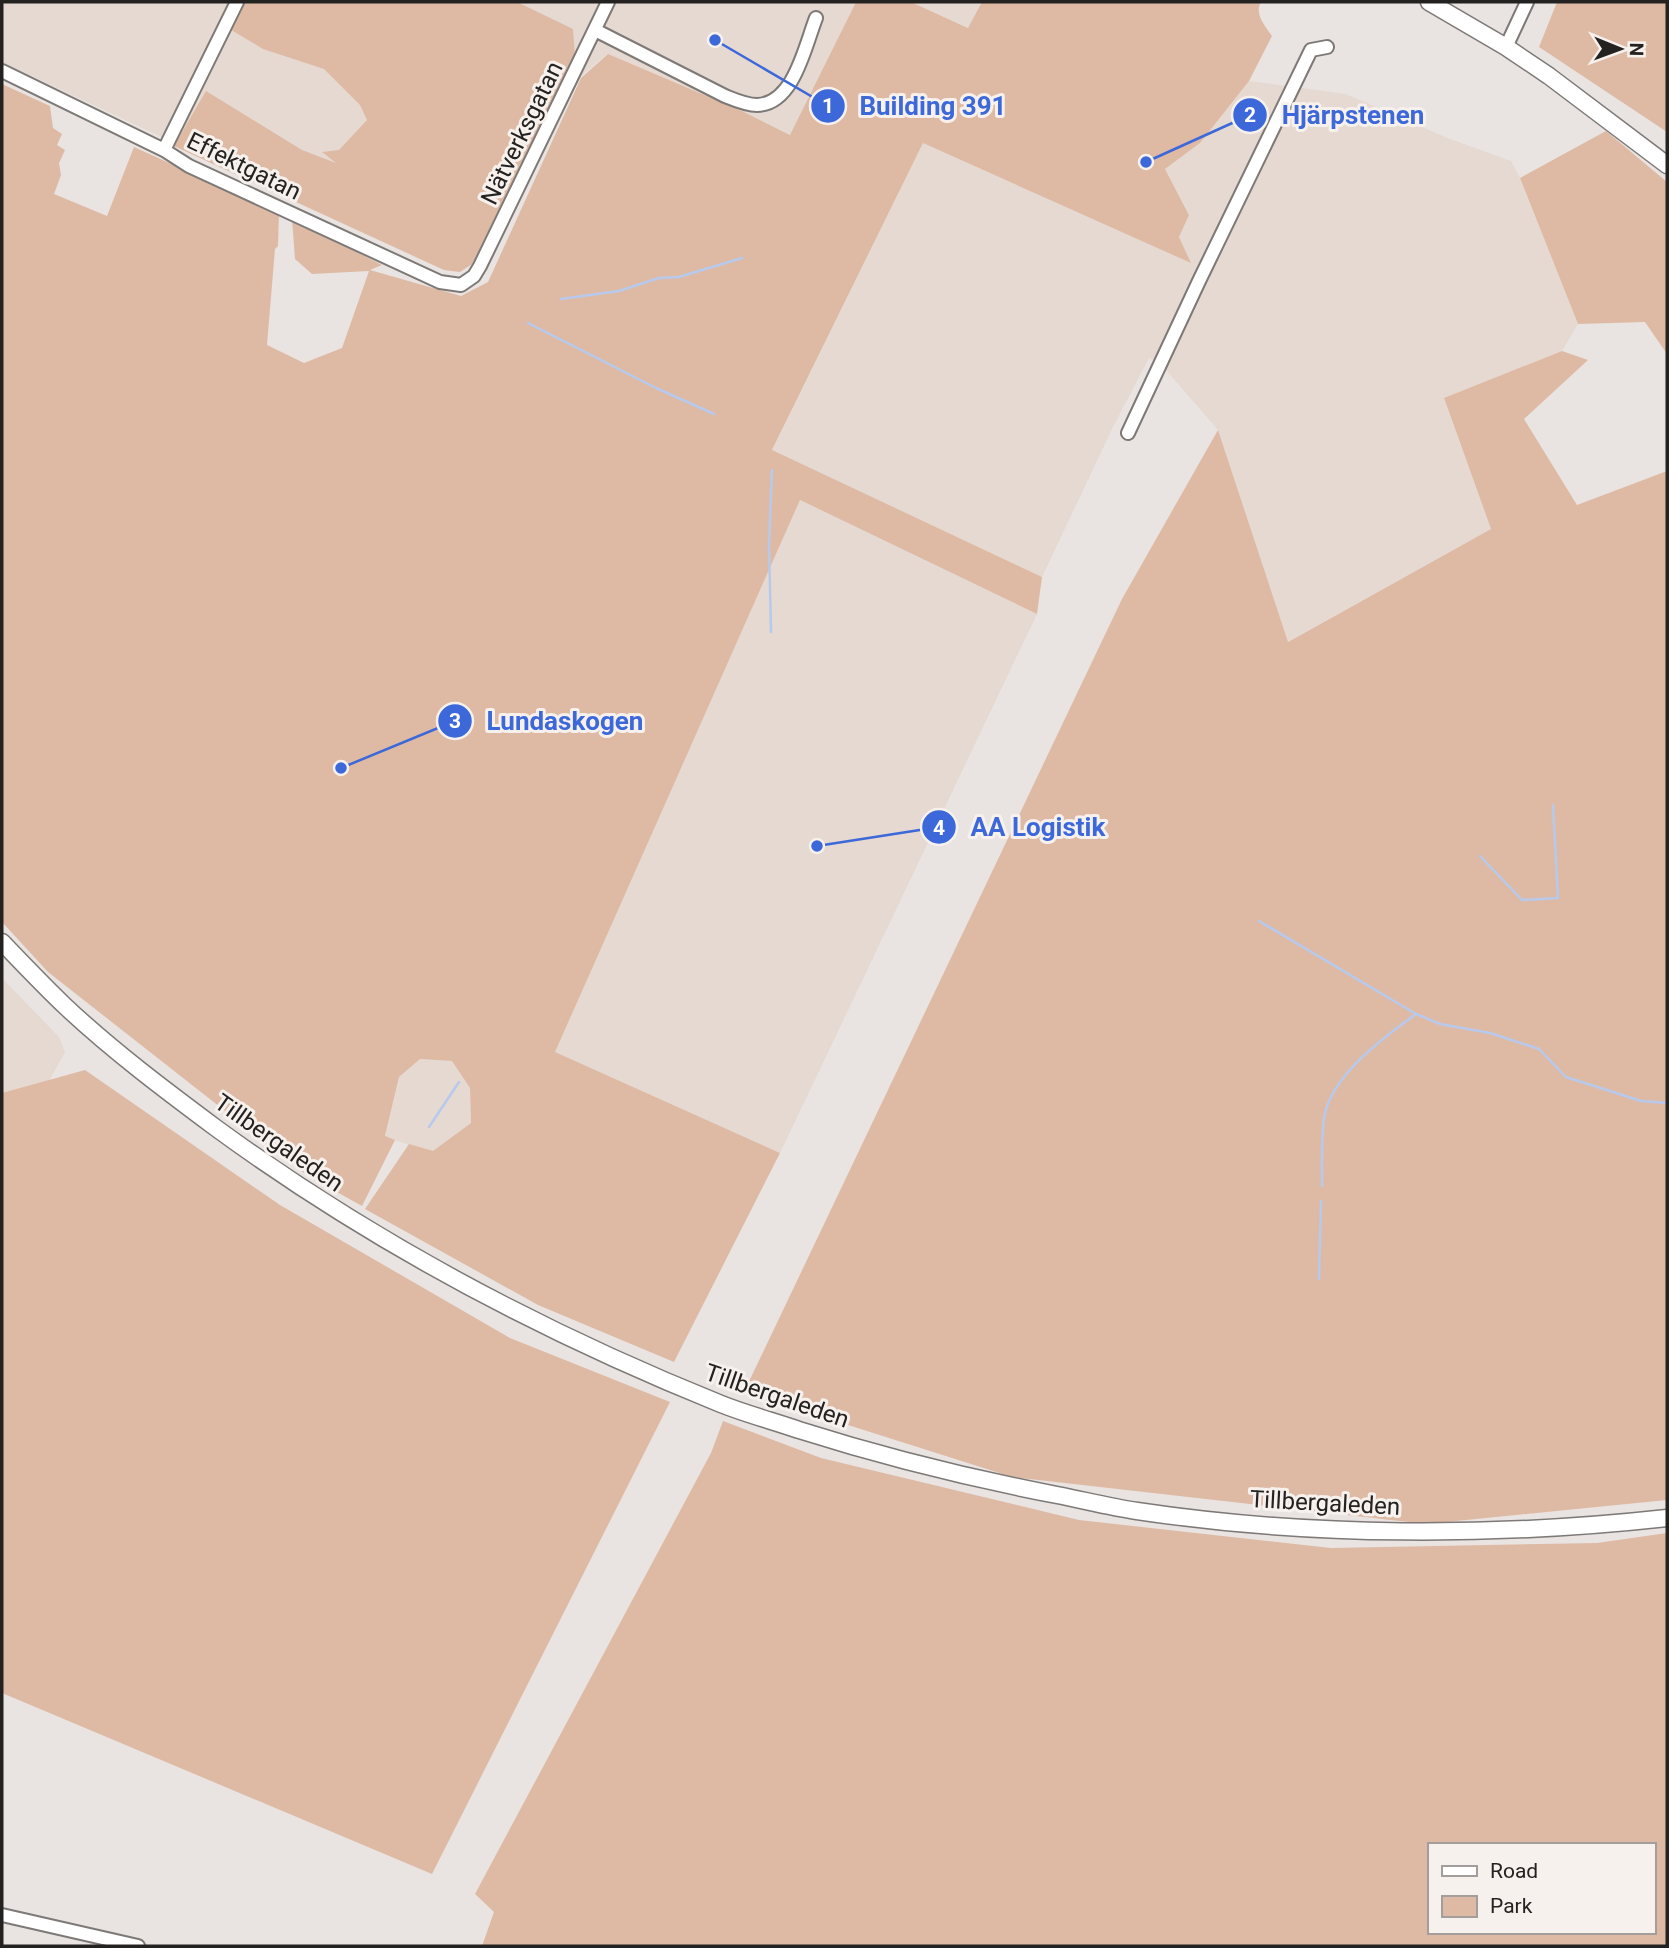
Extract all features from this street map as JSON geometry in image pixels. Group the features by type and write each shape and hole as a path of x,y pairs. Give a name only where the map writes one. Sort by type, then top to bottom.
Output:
{"main road":[{"path":"1429,2 1506,47 1571,92 1667,165"},
{"name":"Tillbergaleden","path":"2,942 68,1009 177,1098 271,1168 360,1226 465,1287 555,1331 723,1405 849,1446 918,1464 993,1483 1136,1511 1259,1523 1410,1531 1551,1529 1667,1518"}],"street":[{"path":"164,150 237,2"},
{"name":"Nätverksgatan","path":"470,280 480,267 608,2"},
{"path":"1506,47 1527,2"},
{"path":"595,30 725,96 759,105 772,102 789,86 816,18"},
{"path":"1128,433 1311,50 1327,47"},
{"name":"Effektgatan","path":"2,71 164,150 189,166 440,282 461,285 470,280"},
{"path":"2,1915 138,1946"}],"shaded area":[{"path":"2,2 856,2 791,135 742,111 607,54 567,88 472,264 460,272 444,270 2,62"},
{"path":"911,2 982,2 969,28"},
{"path":"1249,81 1346,94 1445,137 1511,161 1578,324 1562,351 1444,399 1491,529 1287,642 1218,430 1159,362 1149,358 1042,577 772,451 923,143 1190,262 1179,237 1189,214 1165,169 1200,143"},
{"path":"800,500 1037,614 780,1153 554,1052"},
{"path":"2,978 59,1037 65,1052 49,1081 2,1093"},
{"path":"420,1059 452,1061 470,1088 471,1123 433,1152 385,1137 399,1077"}],"green space":[{"path":"241,2 517,2 573,29 575,57 472,264 460,272 444,270 174,146 206,91 302,150 336,163 322,152 339,150 367,120 360,105 324,69 263,49 228,28"},
{"path":"856,2 911,2 968,28 982,2 1261,2 1260,15 1272,36 1249,81 1200,143 1165,169 1189,215 1179,237 1191,263 923,143 772,450 1042,577 1037,614 800,500 555,1052 780,1153 674,1362 538,1305 365,1209 409,1144 433,1151 471,1123 470,1088 452,1061 420,1059 399,1077 385,1136 395,1140 362,1206 308,1176 48,972 2,922 2,84 50,106 53,128 62,134 57,145 65,150 59,163 61,175 54,194 107,216 134,147 279,213 267,345 304,363 342,348 369,271 312,274 295,259 292,219 382,265 370,270 461,296 488,282 581,78 608,54 742,111 790,135"},
{"path":"1557,2 1667,2 1667,132 1539,47"},
{"path":"1606,131 1667,182 1667,354 1645,322 1578,324 1520,178"},
{"path":"1562,351 1588,360 1524,419 1577,505 1667,471 1667,1500 1426,1524 1012,1477 744,1392 1122,599 1218,430 1288,642 1491,529 1444,398"},
{"path":"85,1070 280,1205 510,1338 670,1402 432,1874 2,1693 2,1093"},
{"path":"723,1421 821,1458 1079,1520 1331,1548 1597,1543 1667,1533 1667,1946 482,1946 494,1912 475,1894 711,1453"}],"waterway":[{"path":"561,299 619,291 659,278 679,277 742,258"},
{"path":"528,323 656,388 714,414"},
{"path":"771,632 769,545 772,470"},
{"path":"1480,856 1522,900 1558,898 1553,805"},
{"path":"1259,921 1416,1014 1374,1046 1336,1088 1324,1119 1322,1186"},
{"path":"1416,1014 1440,1024 1490,1033 1539,1049 1566,1077 1641,1101 1667,1103"},
{"path":"429,1127 459,1082"},
{"path":"1319,1279 1321,1201"}],"place":[{"name":"Building 391","path":"715,40"},
{"name":"Hjärpstenen","path":"1146,162"},
{"name":"Lundaskogen","path":"341,768"},
{"name":"AA Logistik","path":"817,846"}]}
